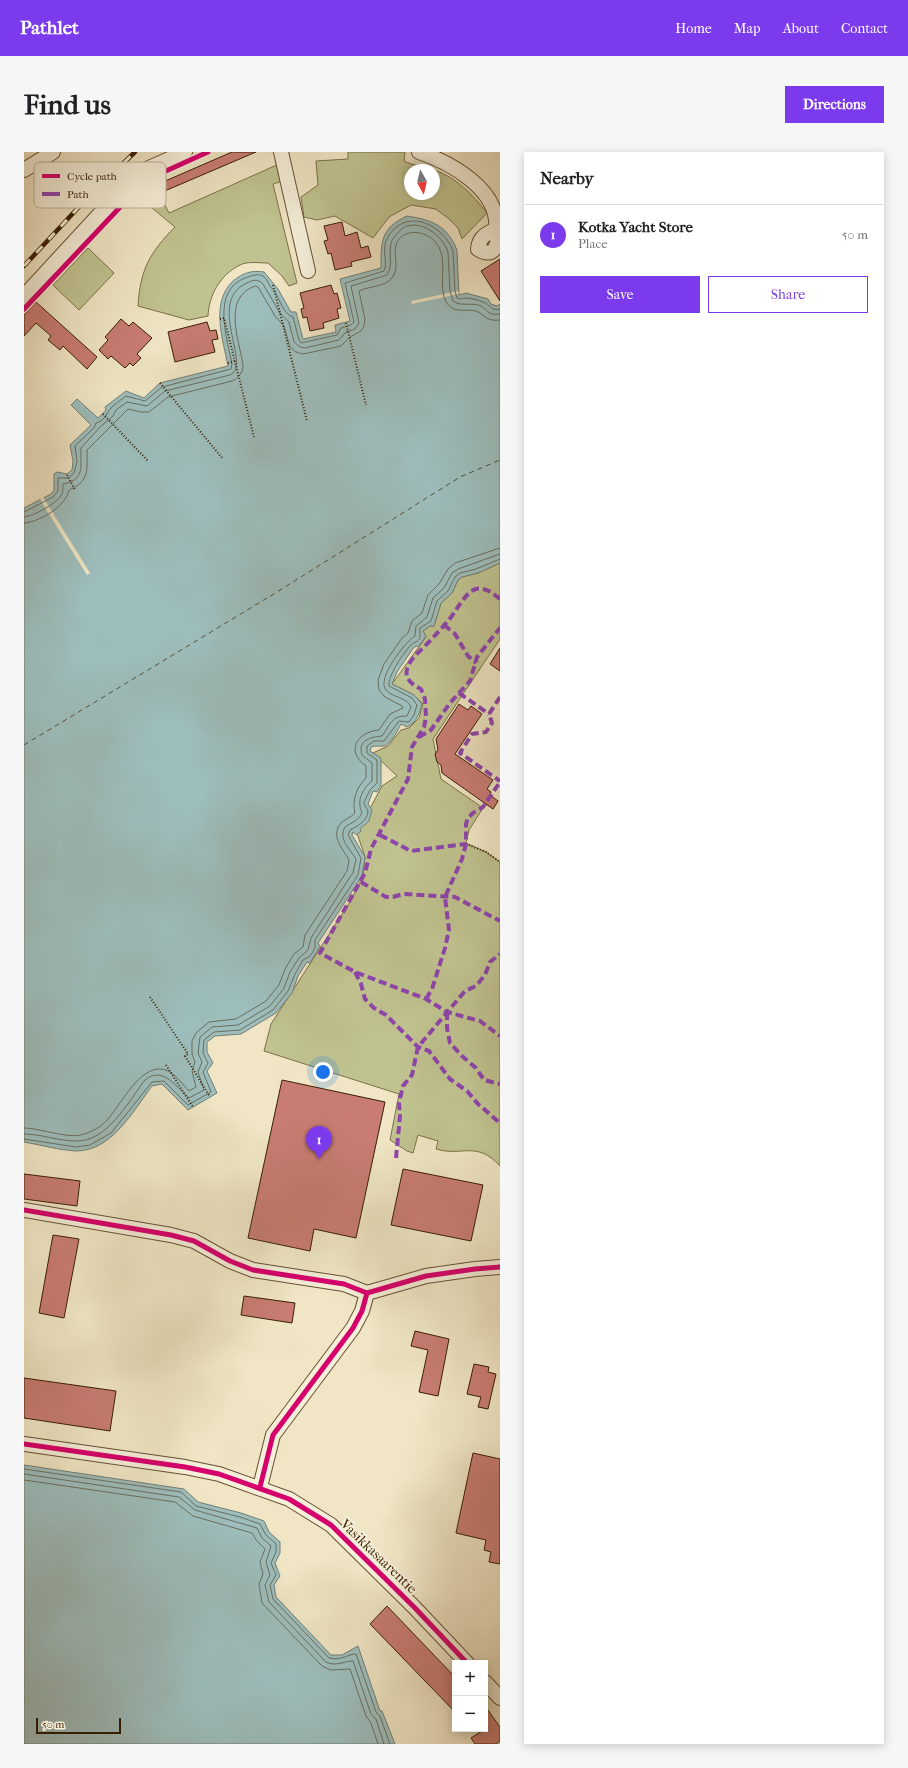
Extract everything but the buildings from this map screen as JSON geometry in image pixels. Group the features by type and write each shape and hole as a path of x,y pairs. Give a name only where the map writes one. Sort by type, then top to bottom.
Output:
{"street":[{"path":"37,162 53,152"},
{"path":"154,162 161,152"},
{"path":"162,162 185,152"},
{"path":"281,152 308,271"},
{"path":"419,152 451,164 470,175 498,205 499,221 496,228"},
{"path":"24,170 34,164"},
{"path":"24,296 105,208"},
{"path":"24,1210 179,1237 194,1241 230,1261 253,1270 344,1284 367,1293 426,1276 475,1268 500,1267"},
{"path":"260,1487 273,1435 353,1328 362,1311 367,1293"},
{"name":"Vasikkasaarentie","path":"24,1444 219,1474 260,1487 289,1499 330,1525 414,1607 464,1660"},
{"path":"488,1685 500,1698"}],"path":[{"path":"273,285 307,421"},
{"path":"220,319 224,318 254,437"},
{"path":"346,322 366,405"},
{"path":"228,363 235,361"},
{"path":"160,383 223,459"},
{"path":"102,414 148,461"},
{"path":"67,474 75,490"},
{"path":"466,844 486,852 500,862"},
{"path":"150,997 188,1054 185,1056 210,1097"},
{"path":"166,1065 193,1107"}],"green space":[{"path":"348,152 405,152 404,161 412,164 404,164 404,200 440,200 440,172 464,187 487,213 462,239 458,228 436,209 411,205 389,217 373,238 335,216 317,220 304,217 301,197 318,185 316,161 348,159"},
{"path":"279,164 283,181 273,184 297,283 289,286 282,276 268,263 246,263 233,269 221,280 213,293 208,316 189,320 138,306 141,282 148,262 159,245 175,227 152,208 166,207 169,213"},
{"path":"88,248 114,273 79,310 53,285"},
{"path":"500,563 500,639 433,739 441,779 483,808 469,830 466,843 486,852 500,862 500,1166 491,1158 476,1151 446,1151 436,1149 438,1141 418,1135 413,1153 407,1151 390,1140 399,1094 264,1051 271,1024 350,902 363,876 365,857 357,833 382,786 397,776 373,753 388,746 401,730 409,728 419,718 423,704 414,695 392,684 426,637 423,631 430,626 434,626 441,603 452,593 458,580 462,577 478,573"}],"water":[{"path":"407,216 424,219 438,225 453,242 457,250 459,295 466,293 488,299 491,304 497,306 500,304 500,563 478,573 462,577 458,580 452,593 441,603 434,626 430,626 423,631 426,636 419,646 414,647 397,672 392,684 414,695 422,704 413,723 407,727 401,724 387,745 371,747 370,751 381,758 381,785 377,792 373,791 368,804 372,810 369,821 360,829 361,831 357,835 353,832 352,835 365,857 362,876 318,943 320,946 310,963 307,962 298,976 292,993 276,1013 241,1034 215,1036 207,1042 207,1052 213,1063 207,1071 217,1093 188,1110 162,1084 152,1086 129,1118 111,1137 89,1149 76,1151 57,1149 24,1142 24,508 51,494 54,490 54,474 57,472 67,474 72,470 73,461 70,445 91,425 71,405 77,399 98,418 106,410 105,407 126,391 144,398 160,383 228,366 220,322 222,300 226,290 233,281 247,273 255,271 264,272 278,289 291,312 296,312 303,339 336,332 335,325 350,321 340,279 381,268 382,244 387,231 398,221"},
{"path":"24,1465 184,1489 198,1502 241,1513 264,1521 269,1532 280,1542 280,1553 275,1563 280,1576 274,1585 276,1597 331,1655 342,1655 358,1646 380,1711 382,1711 395,1744 24,1744"}],"pier":[{"path":"458,291 459,294 412,304 411,301"},
{"path":"43,497 90,573 87,575 44,506 40,498"}],"ferry route":[{"path":"24,745 277,592 460,477 500,460"}],"railway":[{"path":"125,162 135,152"},
{"path":"24,266 78,208"}],"marked path":[{"path":"500,599 486,590 476,589 472,591 468,594 448,621 409,664 407,675 413,685 421,689 425,699 426,717 424,727 412,747 408,779 371,849 365,873 320,953 355,972 426,999 447,1012 480,1021 500,1036"},
{"path":"444,625 455,634 468,656 476,663"},
{"path":"419,737 431,730 450,703 470,681 477,657 500,628"},
{"path":"459,693 489,714"},
{"path":"500,697 489,714 492,723 486,732 472,734 460,753 500,781"},
{"path":"426,999 432,989 445,948 449,930 445,897 462,859 466,844 466,824 468,818 483,807 500,782"},
{"path":"380,835 411,851 466,844"},
{"path":"361,882 386,897 393,897 403,894 455,897 500,921"},
{"path":"396,1158 400,1116 399,1103 403,1086 412,1075 418,1047 465,991 476,986 485,975 490,962 500,954"},
{"path":"355,972 361,984 365,999 374,1008 386,1015 418,1047 429,1051 450,1079 467,1091 478,1104 500,1123"},
{"path":"447,1012 447,1028 450,1043 476,1068 484,1080 500,1084"}],"cycle path":[{"path":"166,171 208,152"},
{"path":"24,309 119,208"},
{"path":"24,1210 171,1235 194,1241 230,1261 253,1270 344,1284 367,1293"},
{"path":"260,1487 273,1435 353,1328 362,1311 367,1293 426,1276 500,1267"},
{"path":"24,1444 185,1467 219,1474 289,1499 331,1525 414,1607 464,1660"}],"place":[{"name":"Kotka Yacht Store","path":"319,1159"}]}
